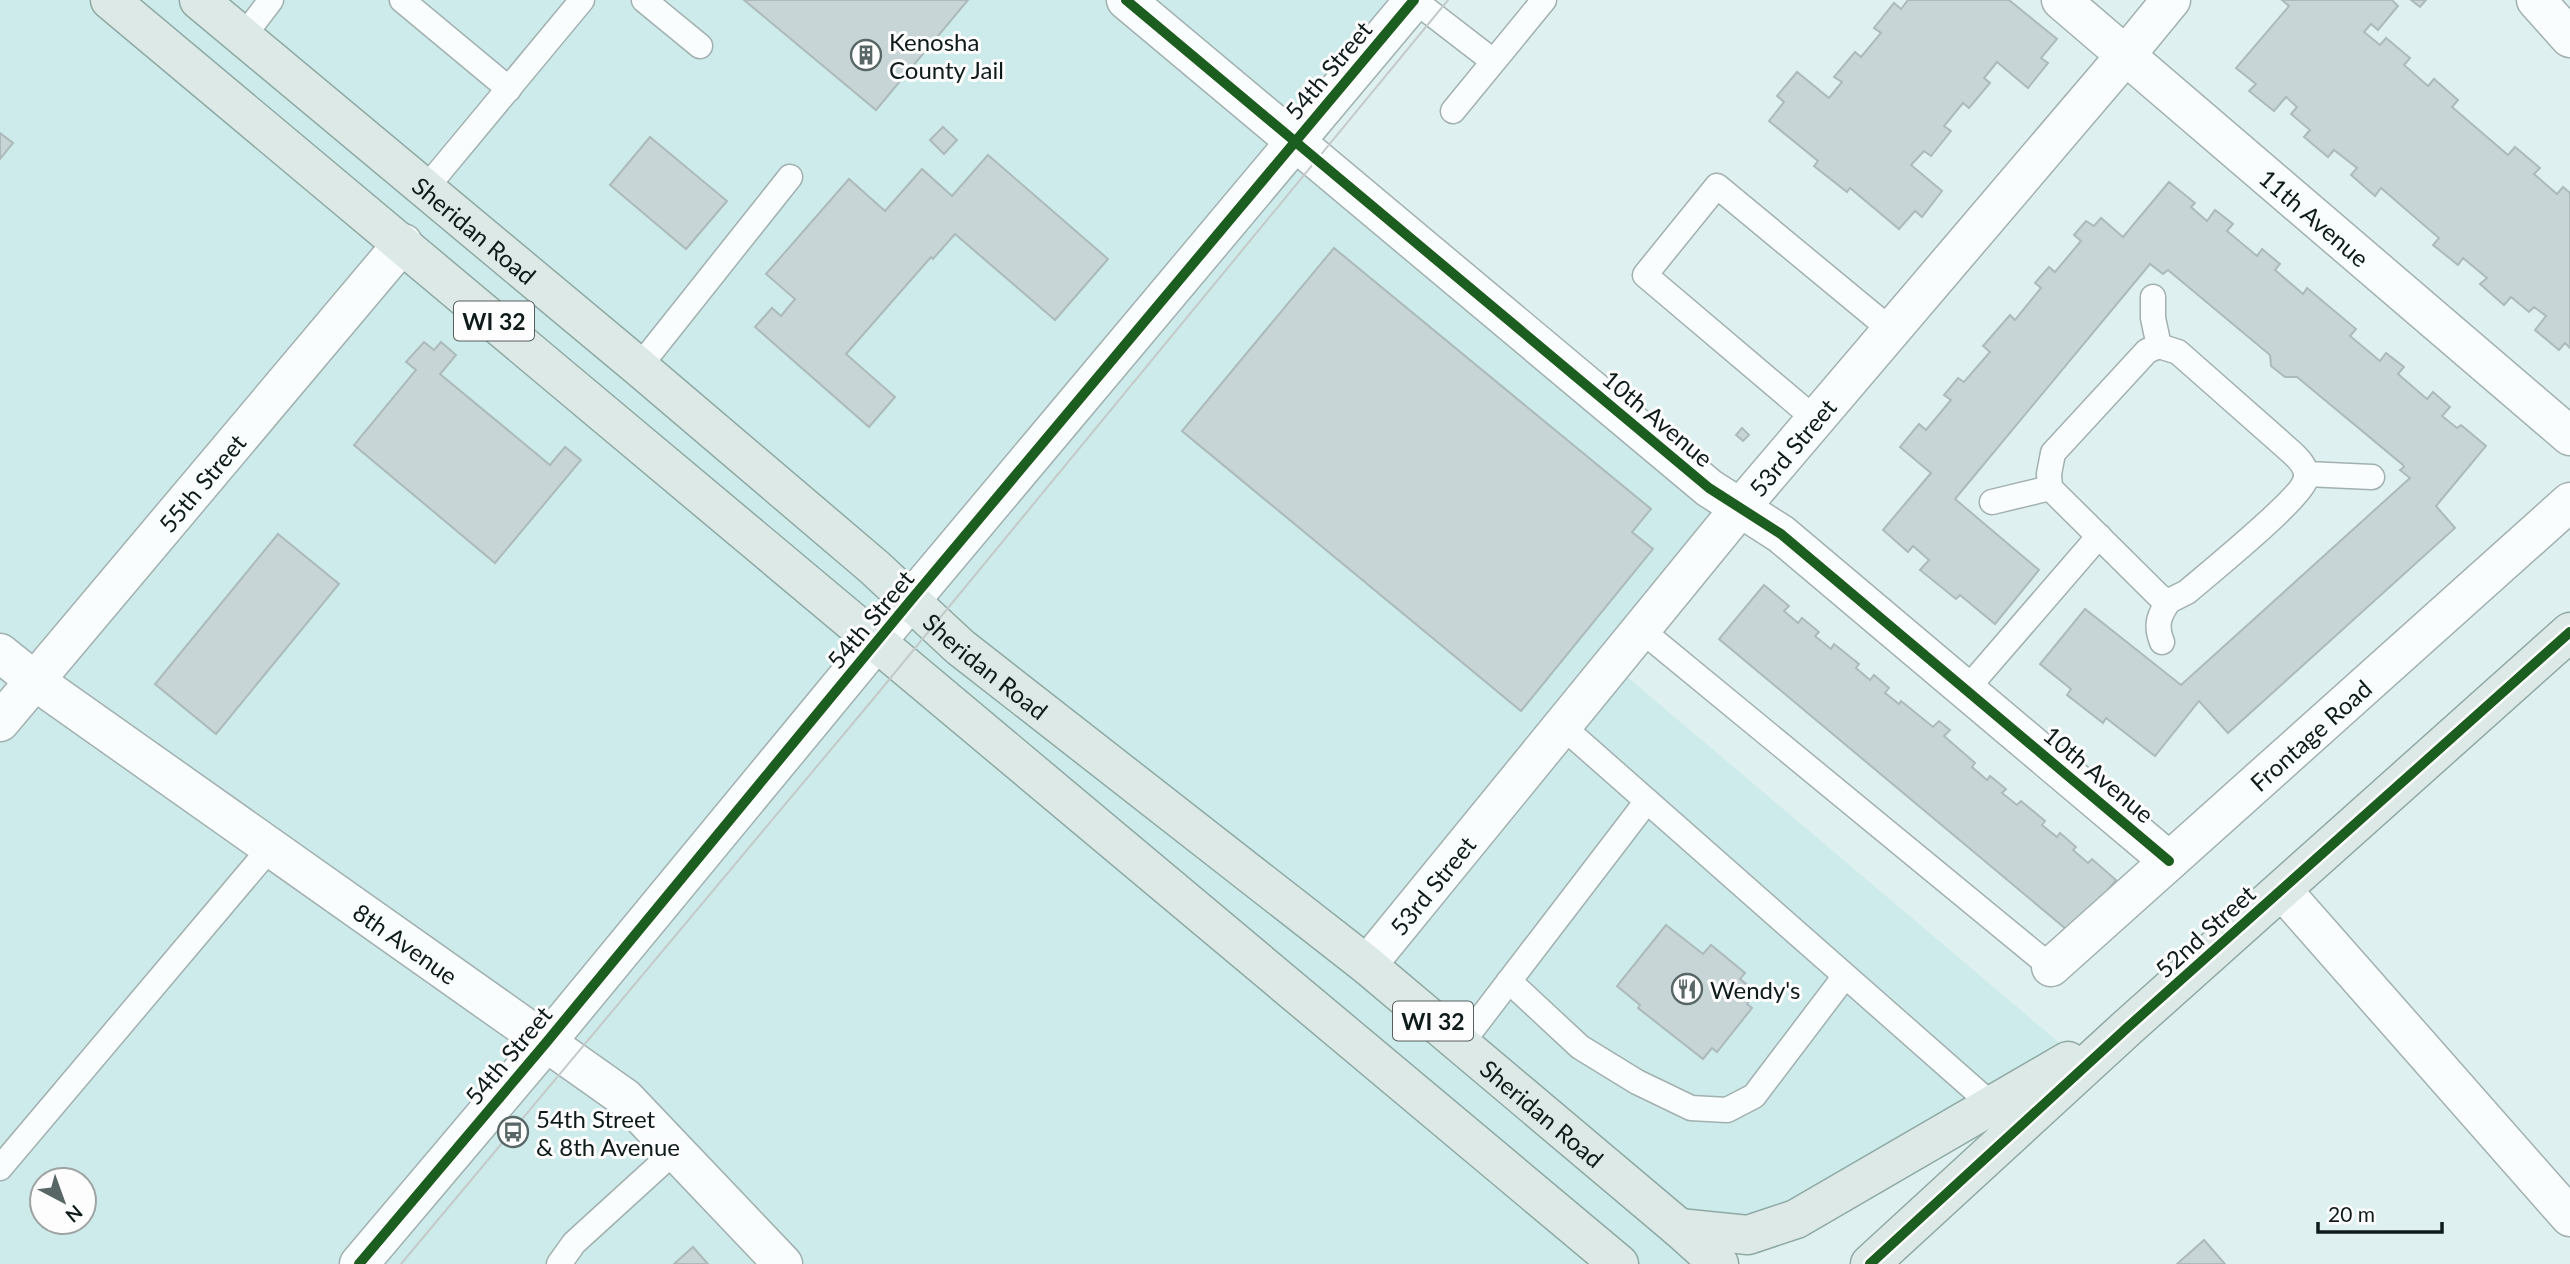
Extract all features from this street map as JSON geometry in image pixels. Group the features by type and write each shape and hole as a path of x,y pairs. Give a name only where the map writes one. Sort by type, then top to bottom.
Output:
{"main road":[{"name":"WI 32","path":"110,0 1619,1264"},
{"name":"Sheridan Road","path":"199,0 639,368 911,600 960,647 1367,965 1679,1227 1719,1264"},
{"name":"52nd Street","path":"1870,1264 2128,1027 2570,632"},
{"path":"1679,1227 1748,1235 1796,1219 2128,1027"}],"street":[{"name":"10th Avenue","path":"1126,0 1709,488 1781,534 2169,861"},
{"name":"54th Street","path":"359,1264 1414,0"},
{"name":"11th Avenue","path":"2061,0 2570,436"},
{"name":"53rd Street","path":"1367,965 1740,508 2171,0"},
{"path":"2536,0 2570,38"},
{"name":"55th Street","path":"0,723 403,243"},
{"name":"Frontage Road","path":"2051,967 2570,502"},
{"name":"8th Avenue","path":"0,653 35,681 625,1098 783,1264"},
{"path":"2282,890 2570,1217"}],"lane":[{"path":"243,37 271,0"},
{"path":"402,0 509,89"},
{"path":"426,188 582,0"},
{"path":"644,0 700,46"},
{"path":"1414,0 1493,61"},
{"path":"1453,111 1544,0"},
{"path":"639,368 790,177"},
{"path":"1815,419 1645,275 1717,186 1891,330"},
{"path":"2153,297 2153,318 2159,346"},
{"path":"2162,642 2157,630 2160,615 2169,601 2188,592 2290,501 2305,482 2306,474 2301,462 2289,450 2178,352 2159,346 2147,351 2053,453 2049,474 2050,488 2160,597 2169,601"},
{"path":"2306,474 2372,477"},
{"path":"1992,502 2050,488"},
{"path":"1966,690 2099,536"},
{"path":"1640,629 2051,967"},
{"path":"1562,726 1992,1105"},
{"path":"1461,1044 1647,801"},
{"path":"0,1168 271,847"},
{"path":"1509,981 1580,1048 1637,1082 1691,1108 1727,1110 1754,1096 1845,976"},
{"path":"559,1264 574,1242 675,1152"}],"shaded area":[{"path":"0,0 1414,0 1296,142 1740,508 1612,664 2076,1057 1796,1219 1674,1237 1688,1264 0,1264"}],"building":[{"name":"Kenosha County Jail","path":"744,0 968,0 876,110"},
{"path":"1908,0 2009,0 2057,39 2041,58 2048,63 2028,88 1997,62 1984,78 1990,83 1969,108 1963,103 1944,126 1951,131 1931,156 1924,151 1911,165 1942,191 1922,217 1915,211 1899,229 1850,188 1847,192 1814,166 1818,161 1769,121 1784,102 1777,96 1797,72 1829,98 1842,82 1834,77 1855,52 1861,57 1881,33 1874,28 1894,3 1901,9"},
{"path":"2282,0 2392,0 2398,6 2378,30 2371,24 2364,32 2380,45 2386,38 2410,58 2404,65 2428,86 2434,79 2458,100 2452,107 2508,155 2515,147 2540,168 2534,174 2557,194 2563,187 2570,193 2570,348 2565,343 2559,350 2535,330 2546,316 2534,307 2529,312 2511,297 2504,305 2480,284 2487,278 2463,258 2458,265 2433,245 2439,238 2381,188 2375,196 2351,175 2357,168 2334,150 2328,157 2304,137 2310,130 2291,114 2297,107 2286,97 2274,111 2249,91 2256,84 2236,68 2289,6"},
{"path":"2411,0 2426,0 2420,7"},
{"path":"943,127 957,140 944,154 930,140"},
{"path":"0,133 13,143 0,159"},
{"path":"650,137 727,201 686,249 610,185"},
{"path":"988,155 1108,259 1055,320 955,234 933,259 931,257 846,354 895,397 869,427 755,327 772,308 781,316 795,299 766,274 849,179 885,211 922,169 952,196"},
{"path":"2169,182 2195,203 2191,207 2207,221 2215,210 2233,224 2227,231 2257,256 2262,249 2280,264 2275,270 2303,294 2307,288 2356,329 2350,336 2380,361 2386,353 2404,367 2398,374 2427,399 2433,392 2450,407 2442,416 2457,428 2461,425 2486,446 2436,506 2455,528 2228,733 2199,701 2155,756 2106,718 2103,723 2067,695 2071,689 2040,664 2085,609 2181,685 2410,478 2400,470 2403,465 2297,377 2285,377 2271,366 2270,355 2168,270 2163,274 2150,264 1955,499 2039,570 1995,624 1960,595 1956,599 1920,570 1929,560 1913,546 1908,552 1883,530 1931,473 1900,447 1919,424 1926,430 1951,400 1944,395 1958,378 1964,382 1990,352 1983,346 2010,315 2015,320 2041,288 2035,283 2049,267 2055,272 2081,241 2074,235 2086,221 2094,226 2101,218 2123,237"},
{"path":"1334,248 1651,509 1632,532 1653,549 1521,711 1182,431"},
{"path":"424,342 434,350 441,342 456,355 440,374 550,465 565,447 581,460 495,563 354,445 416,370 406,362"},
{"path":"1742,428 1749,435 1743,441 1736,435"},
{"path":"278,534 339,584 216,734 155,684"},
{"path":"1764,585 1789,606 1784,611 1798,623 1802,618 1819,632 1815,636 1831,649 1834,644 1859,664 1856,668 1870,680 1874,675 1889,688 1885,693 1899,704 1901,701 1933,727 1939,721 1950,730 1944,736 1975,763 1972,767 1987,780 1990,776 2006,789 2002,793 2017,805 2021,801 2045,821 2042,825 2057,837 2060,833 2076,847 2073,850 2088,863 2092,859 2116,880 2072,934 1719,639"},
{"name":"Wendy's","path":"1666,925 1703,954 1711,945 1745,973 1740,979 1756,992 1747,1004 1752,1008 1717,1052 1712,1048 1703,1059 1638,1008 1640,1005 1617,986"},
{"path":"2204,1240 2225,1264 2177,1264"},
{"path":"693,1247 708,1264 674,1264"}],"tram line":[{"path":"401,1264 874,698 1448,0"}],"cycle path":[{"path":"1126,0 1709,488 1781,534 2169,861"},
{"path":"359,1264 1414,0"},
{"path":"1870,1264 2128,1027 2570,632"}],"place":[{"name":"Kenosha County Jail","path":"866,55"},
{"name":"Wendy's","path":"1687,989"},
{"name":"54th Street & 8th Avenue","path":"513,1132"}]}
